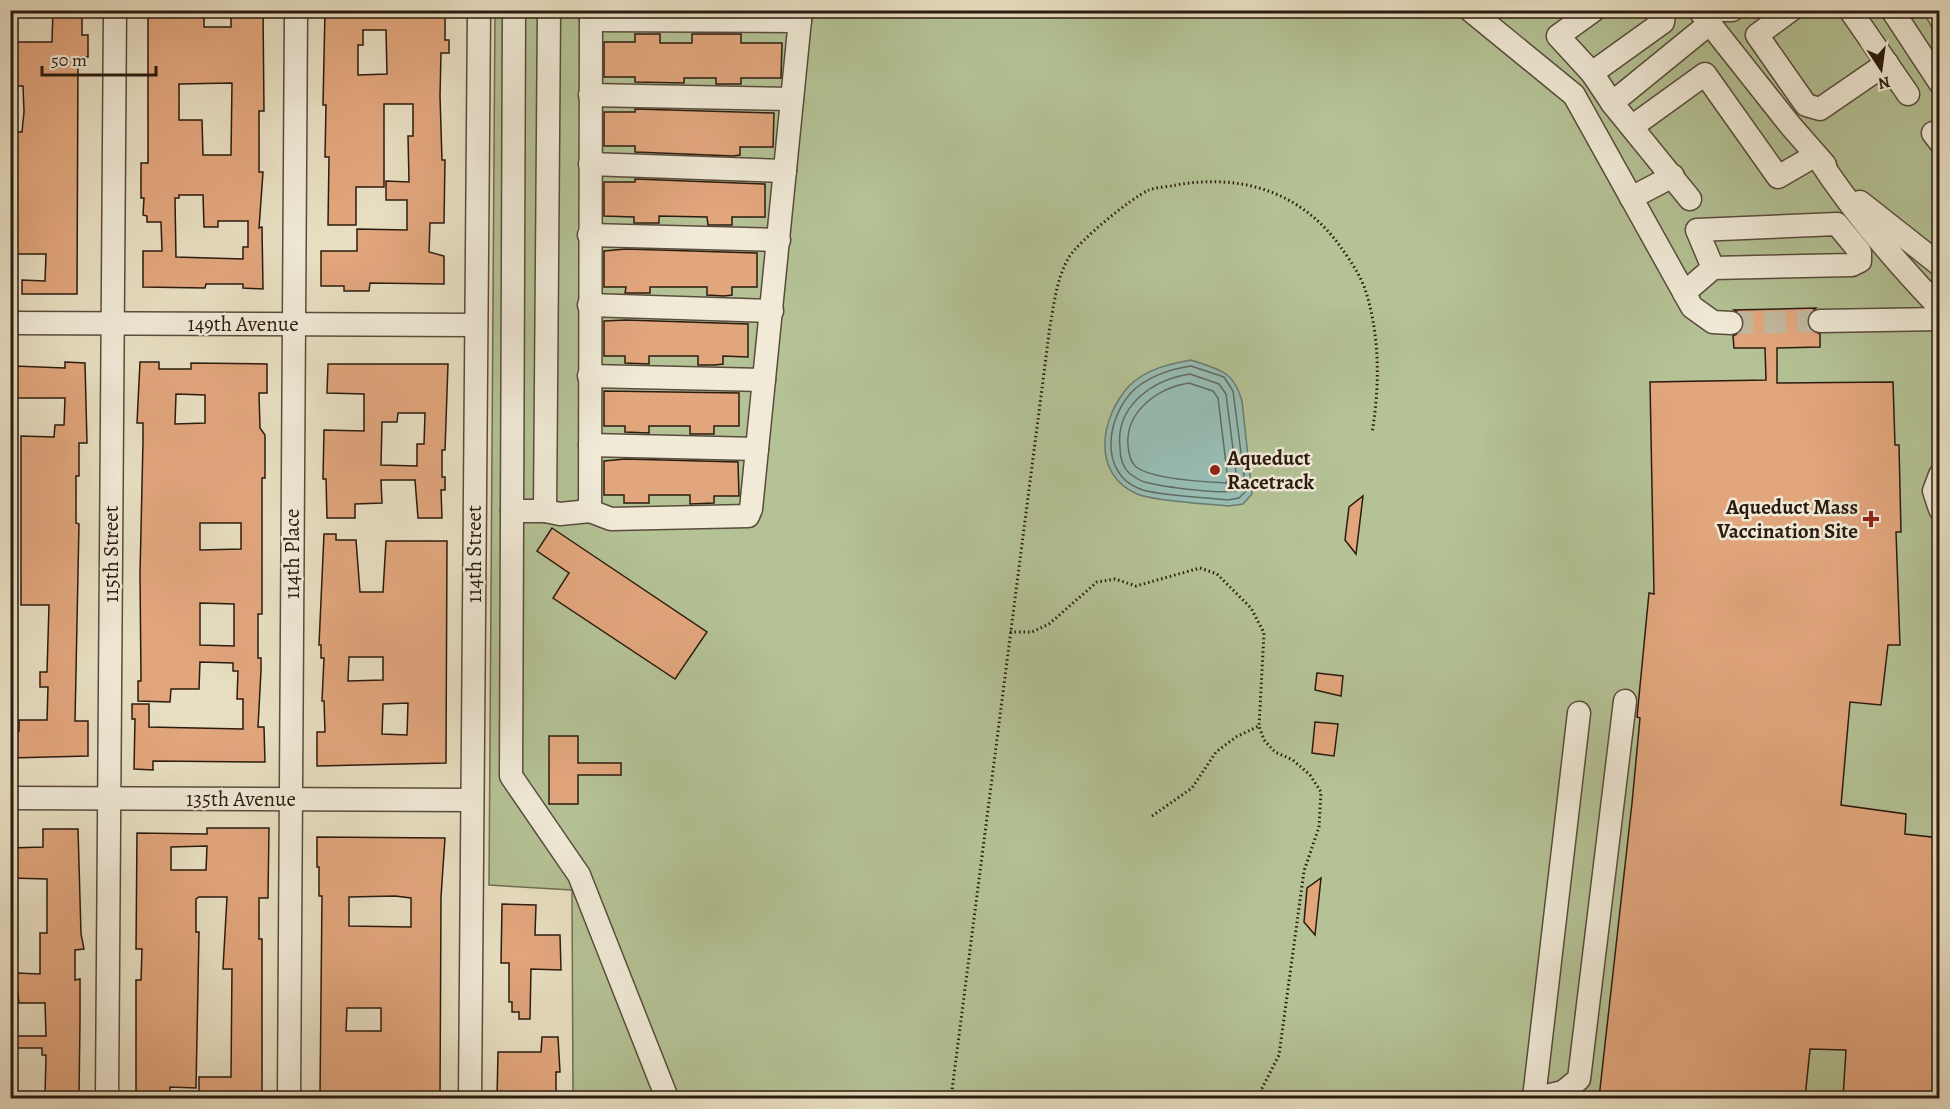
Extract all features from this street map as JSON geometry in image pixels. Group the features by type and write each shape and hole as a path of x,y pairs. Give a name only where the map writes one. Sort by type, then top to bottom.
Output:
{"street":[{"name":"115th Street","path":"107,1098 115,10"},
{"name":"114th Place","path":"289,1098 296,10"},
{"name":"114th Street","path":"470,1098 479,10"},
{"path":"514,10 511,776 579,875 667,1098"},
{"path":"546,511 549,10"},
{"path":"1470,10 1574,95 1692,307 1713,322 1731,323"},
{"path":"1594,10 1558,36 1592,73 1612,103 1690,199"},
{"path":"1592,73 1664,22 1665,10"},
{"path":"1612,103 1710,15 1732,10"},
{"path":"1791,10 1757,35 1806,105 1813,109 1820,109 1887,63"},
{"path":"1850,10 1908,94"},
{"path":"1892,10 1940,83"},
{"path":"512,511 546,511 560,514 590,511 611,519 748,516 765,380 801,16 591,15 590,511"},
{"path":"1710,15 1816,155 1846,201 1902,269 1940,308"},
{"path":"1633,126 1705,74 1778,177 1816,155"},
{"path":"590,95 792,99"},
{"path":"1816,155 1873,214 1940,265"},
{"path":"590,164 785,171"},
{"path":"1631,198 1673,176"},
{"path":"1684,293 1713,268 1852,265 1860,261 1860,252 1837,224 1697,230 1713,268"},
{"path":"589,235 779,240"},
{"path":"589,305 772,311"},
{"path":"1820,321 1940,319"},
{"name":"149th Avenue","path":"10,323 475,325"},
{"path":"589,376 765,380"},
{"path":"590,445 757,449"},
{"path":"1940,475 1934,491 1940,509"},
{"path":"1579,713 1536,1098 1563,1092 1579,1080 1625,701"},
{"name":"135th Avenue","path":"10,798 472,800"}],"path":[{"path":"951,1098 1010,632 1056,294 1069,256 1102,223 1149,190 1191,183 1230,181 1263,187 1297,204 1325,226 1347,256 1364,288 1372,320 1378,364 1377,402 1372,433"},
{"path":"1010,632 1032,632 1049,624 1097,582 1115,579 1136,586 1158,582 1178,573 1200,568 1217,574 1251,608 1264,633 1259,726 1264,740 1275,752 1293,760 1310,775 1321,792 1320,827 1304,871 1279,1055 1257,1098"},
{"path":"1152,816 1192,788 1216,752 1236,737 1259,726"}],"green space":[{"name":"Aqueduct Racetrack","path":"1922,10 1939,39 1939,1098 573,1098 572,890 489,885 495,11"}],"water":[{"path":"1191,360 1218,369 1230,377 1242,401 1252,494 1243,504 1228,506 1155,499 1137,494 1122,485 1112,473 1105,444 1107,429 1119,399 1129,386 1150,371"}],"building":[{"path":"53,10 79,10 79,13 82,13 82,35 88,35 88,57 78,57 77,294 22,294 22,280 45,281 46,254 10,254 10,132 22,132 24,112 23,86 10,86 10,42 52,42"},
{"path":"148,10 204,10 204,27 231,27 231,10 263,10 264,111 259,111 259,172 263,172 259,228 262,227 263,289 243,288 243,284 206,284 205,288 143,287 143,251 162,251 161,222 147,222 147,216 143,215 141,163 148,163","holes":["232,83 231,155 203,155 202,120 179,120 179,84","179,195 203,195 204,227 218,227 218,221 248,221 248,247 243,247 243,259 176,257 175,198 179,198"]},
{"path":"325,10 445,12 445,40 449,40 449,53 441,53 440,96 442,160 445,160 444,223 430,223 429,252 444,256 444,284 370,283 369,291 344,291 344,286 321,286 321,251 357,251 357,229 407,230 407,200 386,200 386,181 409,182 408,136 413,136 413,104 384,104 384,187 356,187 356,225 328,225 329,157 325,157 326,105 323,105","holes":["363,30 386,30 387,74 358,75 358,45 363,45"]},
{"path":"635,34 660,34 660,43 692,43 692,34 741,34 741,43 782,43 781,78 741,78 741,84 716,84 716,78 684,78 684,83 635,82 635,77 604,77 604,42 635,42"},
{"path":"635,109 774,113 773,147 740,147 740,155 733,156 635,152 635,146 604,146 604,112 635,112"},
{"path":"635,179 765,184 765,217 732,217 732,225 708,225 707,217 659,216 659,223 634,223 634,217 604,216 604,182 635,182"},
{"path":"626,249 757,253 757,287 732,287 732,295 724,296 707,295 707,287 650,287 650,293 625,293 626,287 604,287 604,251"},
{"path":"1816,308 1809,314 1807,322 1809,328 1820,334 1820,347 1777,348 1777,383 1893,382 1895,445 1899,445 1901,532 1896,532 1900,645 1888,645 1881,705 1850,702 1841,805 1906,814 1905,834 1940,838 1940,1098 1843,1098 1846,1050 1810,1049 1805,1098 1599,1098 1632,803 1640,718 1637,717 1649,593 1654,594 1650,382 1766,380 1765,348 1734,348 1733,336 1742,331 1744,323 1743,316 1734,310"},
{"path":"604,321 748,324 748,357 723,356 723,364 698,365 698,356 649,356 649,364 625,363 625,356 604,356"},
{"path":"65,362 85,363 87,443 79,443 79,476 76,476 76,523 79,524 75,721 88,721 88,756 10,758 10,730 19,731 19,720 47,720 48,687 40,687 40,672 47,672 49,605 21,605 21,436 54,437 55,425 64,425 65,398 14,398 10,378 14,378 14,366 65,368"},
{"path":"140,362 159,362 159,369 191,369 191,363 267,364 267,393 259,393 260,428 265,435 265,478 262,478 262,614 258,614 258,658 261,658 261,671 258,727 264,727 265,762 153,761 153,770 134,769 135,719 132,719 132,704 149,704 149,727 243,729 243,699 237,699 238,671 233,671 233,663 200,662 199,689 171,689 170,702 138,701 138,681 141,681 140,574 143,423 137,423","holes":["176,394 205,395 205,423 175,424","200,523 241,523 241,549 200,550","200,603 234,604 234,646 200,645"]},
{"path":"328,364 448,364 445,450 442,450 442,477 445,477 445,490 441,490 442,518 418,518 415,480 381,480 382,503 355,504 355,518 327,518 326,479 323,479 324,430 364,431 364,394 327,393","holes":["398,413 425,413 424,444 417,444 417,466 381,465 382,422 397,422"]},
{"path":"604,391 739,393 739,426 714,426 714,434 690,434 690,426 649,426 649,433 625,432 625,426 604,426"},
{"path":"625,459 738,462 739,496 714,496 714,503 690,504 690,495 649,495 649,503 624,503 624,495 604,495 604,461"},
{"path":"1363,496 1356,554 1345,540 1349,507"},
{"path":"552,528 707,632 675,679 553,598 569,573 537,551"},
{"path":"324,534 336,534 336,540 356,540 360,592 383,592 386,541 447,541 446,763 317,766 317,732 325,732 324,701 322,701 324,658 321,658 321,645 319,645","holes":["349,657 383,657 383,680 348,681","408,703 407,735 382,734 383,704"]},
{"path":"1317,673 1343,676 1341,696 1315,690"},
{"path":"1315,722 1338,724 1334,756 1312,753"},
{"path":"549,736 578,736 578,763 621,763 621,775 578,775 578,804 549,804"},
{"path":"207,828 269,828 268,898 259,898 259,939 262,939 262,1098 224,1098 224,1093 199,1092 199,1077 231,1077 232,969 223,969 227,897 199,897 196,899 196,932 199,932 196,1088 170,1087 170,1096 136,1095 136,980 141,980 142,949 136,949 137,833 207,834","holes":["207,846 206,870 171,870 171,847"]},
{"path":"43,829 78,829 81,934 84,949 75,950 75,980 80,979 80,1021 79,1095 75,1097 45,1097 46,1055 42,1055 42,1048 17,1048 17,1036 46,1036 45,1003 19,1003 17,973 40,974 40,933 47,933 47,879 10,878 10,848 43,847"},
{"path":"317,837 445,838 441,897 440,1098 320,1095 322,896 319,896 319,867 317,867","holes":["349,897 411,898 411,927 349,926","347,1008 381,1008 381,1031 346,1031"]},
{"path":"1321,878 1315,935 1304,922 1307,888"},
{"path":"502,904 536,905 535,935 560,935 561,970 531,969 530,1019 519,1019 519,1012 512,1012 512,1002 509,1002 509,963 501,963"},
{"path":"542,1037 558,1037 560,1072 556,1072 556,1098 497,1098 498,1052 541,1052"}],"tunnel":[{"path":"1731,323 1820,321"}],"place":[{"name":"Aqueduct Racetrack","path":"1215,470"},
{"name":"Aqueduct Mass Vaccination Site","path":"1871,519"}]}
